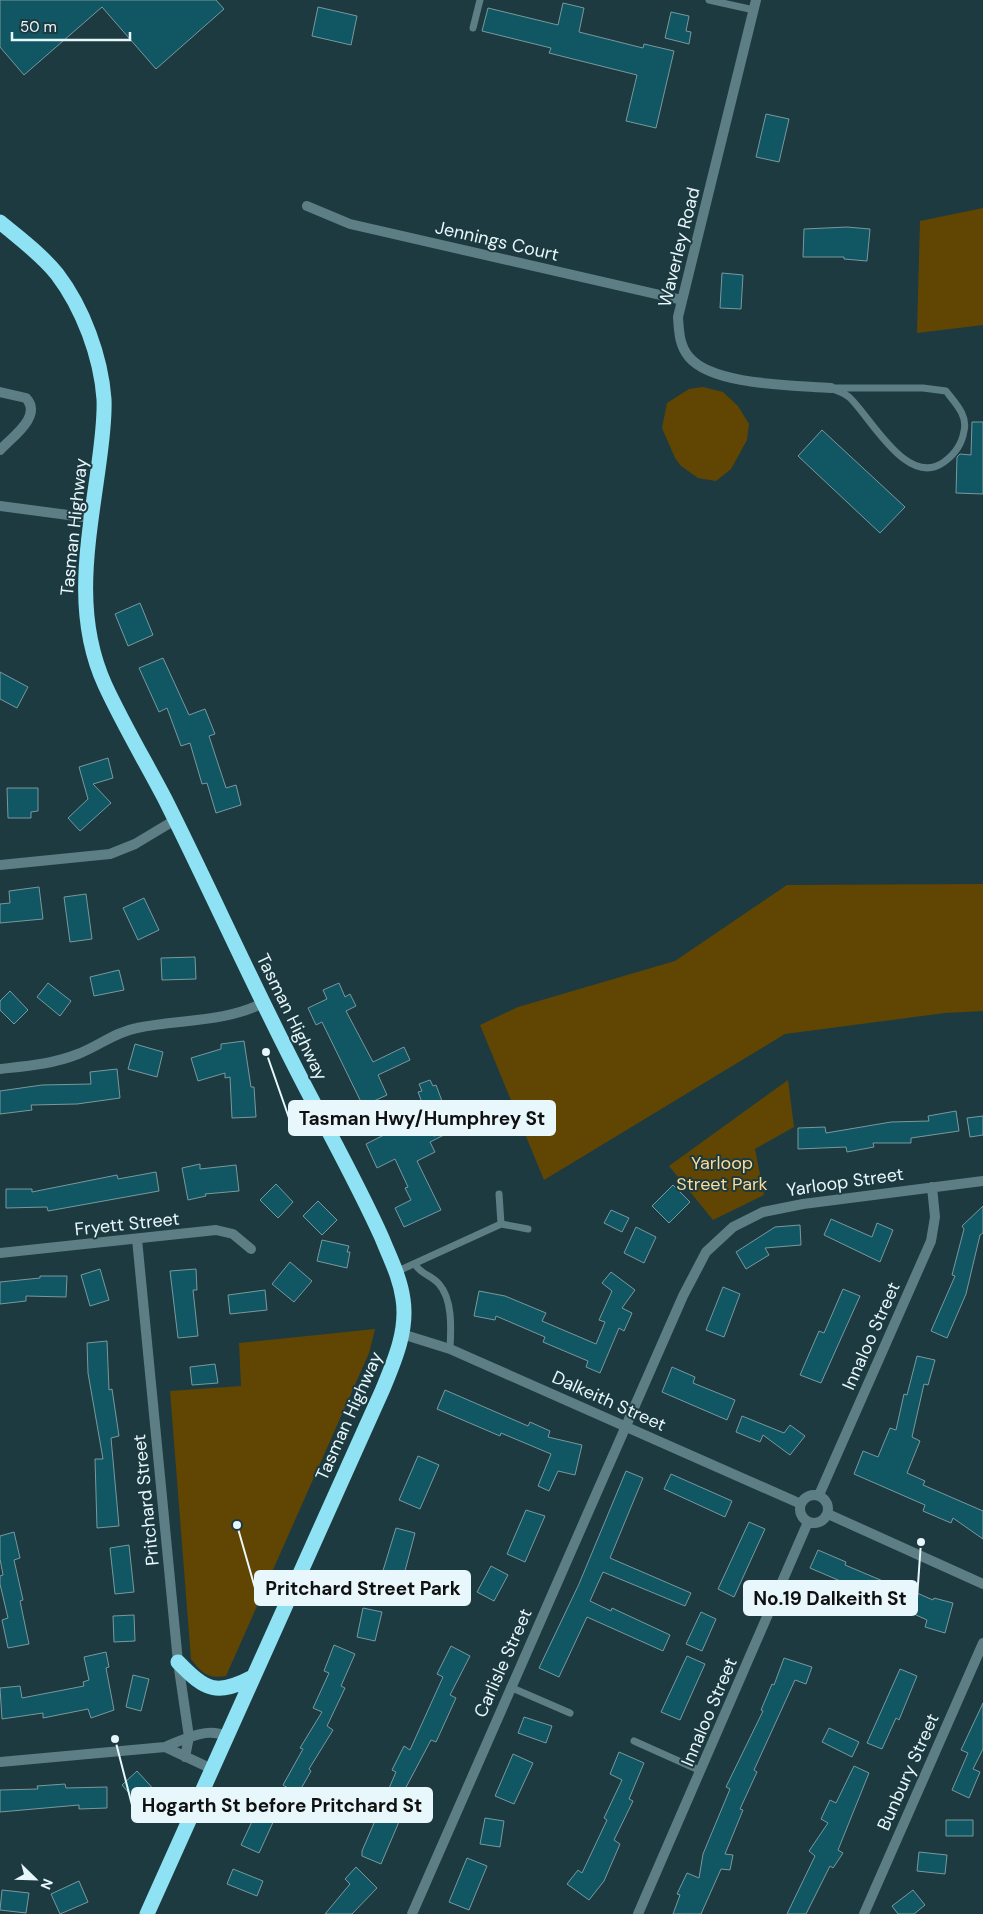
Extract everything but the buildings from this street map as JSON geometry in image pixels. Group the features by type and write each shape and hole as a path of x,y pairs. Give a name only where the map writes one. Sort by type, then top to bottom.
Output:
{"highway":[{"name":"Tasman Highway","path":"0,222 58,275 78,310 91,340 100,373 104,402 85,565 84,600 88,639 105,685 264,1003 366,1201 396,1272 404,1301 402,1334 396,1357 382,1391 147,1914"},
{"path":"178,1662 193,1678 208,1688 230,1688 253,1677"}],"street":[{"name":"Waverley Road","path":"755,5 678,316 679,337 690,358 710,371 741,381 831,388"},
{"name":"Jennings Court","path":"307,206 350,224 682,300"},
{"path":"0,392 26,398 32,412 27,422 0,450"},
{"path":"0,506 91,518"},
{"path":"0,865 110,854 135,844 174,820"},
{"path":"0,1069 45,1064 66,1059 110,1037 138,1028 214,1020 247,1011 264,1003"},
{"name":"Yarloop Street","path":"626,1427 694,1272 706,1252 733,1227 763,1212 779,1208 983,1181"},
{"name":"Innaloo Street","path":"819,1495 931,1241 935,1217 932,1187"},
{"name":"Fryett Street","path":"0,1253 137,1240 216,1230 233,1234 251,1249"},
{"name":"Pritchard Street","path":"137,1240 178,1662 188,1737 185,1756"},
{"name":"Dalkeith Street","path":"402,1334 450,1349 801,1504"},
{"name":"Carlisle Street","path":"412,1914 510,1687 626,1427"},
{"path":"809,1495 819,1495 826,1501 828,1514 822,1521 808,1522 801,1515 801,1504 809,1495"},
{"path":"828,1514 983,1584"},
{"name":"Innaloo Street","path":"638,1914 808,1522"},
{"name":"Bunbury Street","path":"864,1914 983,1643"},
{"path":"0,1762 165,1747 188,1737 217,1732 226,1736"},
{"path":"165,1747 212,1769"}],"lane":[{"path":"473,28 480,0"},
{"path":"709,0 755,5"},
{"path":"831,388 923,388 946,391 960,408 966,423 963,440 953,456 938,467 921,467 889,447 848,396 831,388"},
{"path":"499,1194 501,1224"},
{"path":"396,1272 501,1224 528,1229"},
{"path":"415,1264 418,1270 431,1276 440,1285 445,1297 451,1330 450,1349"},
{"path":"510,1687 570,1714"},
{"path":"634,1741 701,1771"}],"green space":[{"path":"983,208 983,325 917,333 920,221"},
{"path":"703,387 723,392 738,406 749,424 747,440 731,469 716,481 698,478 681,466 675,458 662,428 667,403 689,389"},
{"path":"983,884 983,1011 945,1013 785,1034 544,1180 480,1025 518,1007 675,961 787,885"},
{"name":"Yarloop Street Park","path":"788,1080 794,1127 755,1149 764,1195 713,1220 669,1166"},
{"path":"375,1329 369,1353 226,1676 209,1676 198,1668 191,1659 170,1391 241,1386 239,1343"}],"place":[{"name":"Tasman Hwy/Humphrey St","path":"266,1052"},
{"name":"Pritchard Street Park","path":"237,1525"},
{"name":"No.19 Dalkeith St","path":"921,1542"},
{"name":"Hogarth St before Pritchard St","path":"115,1739"}]}
